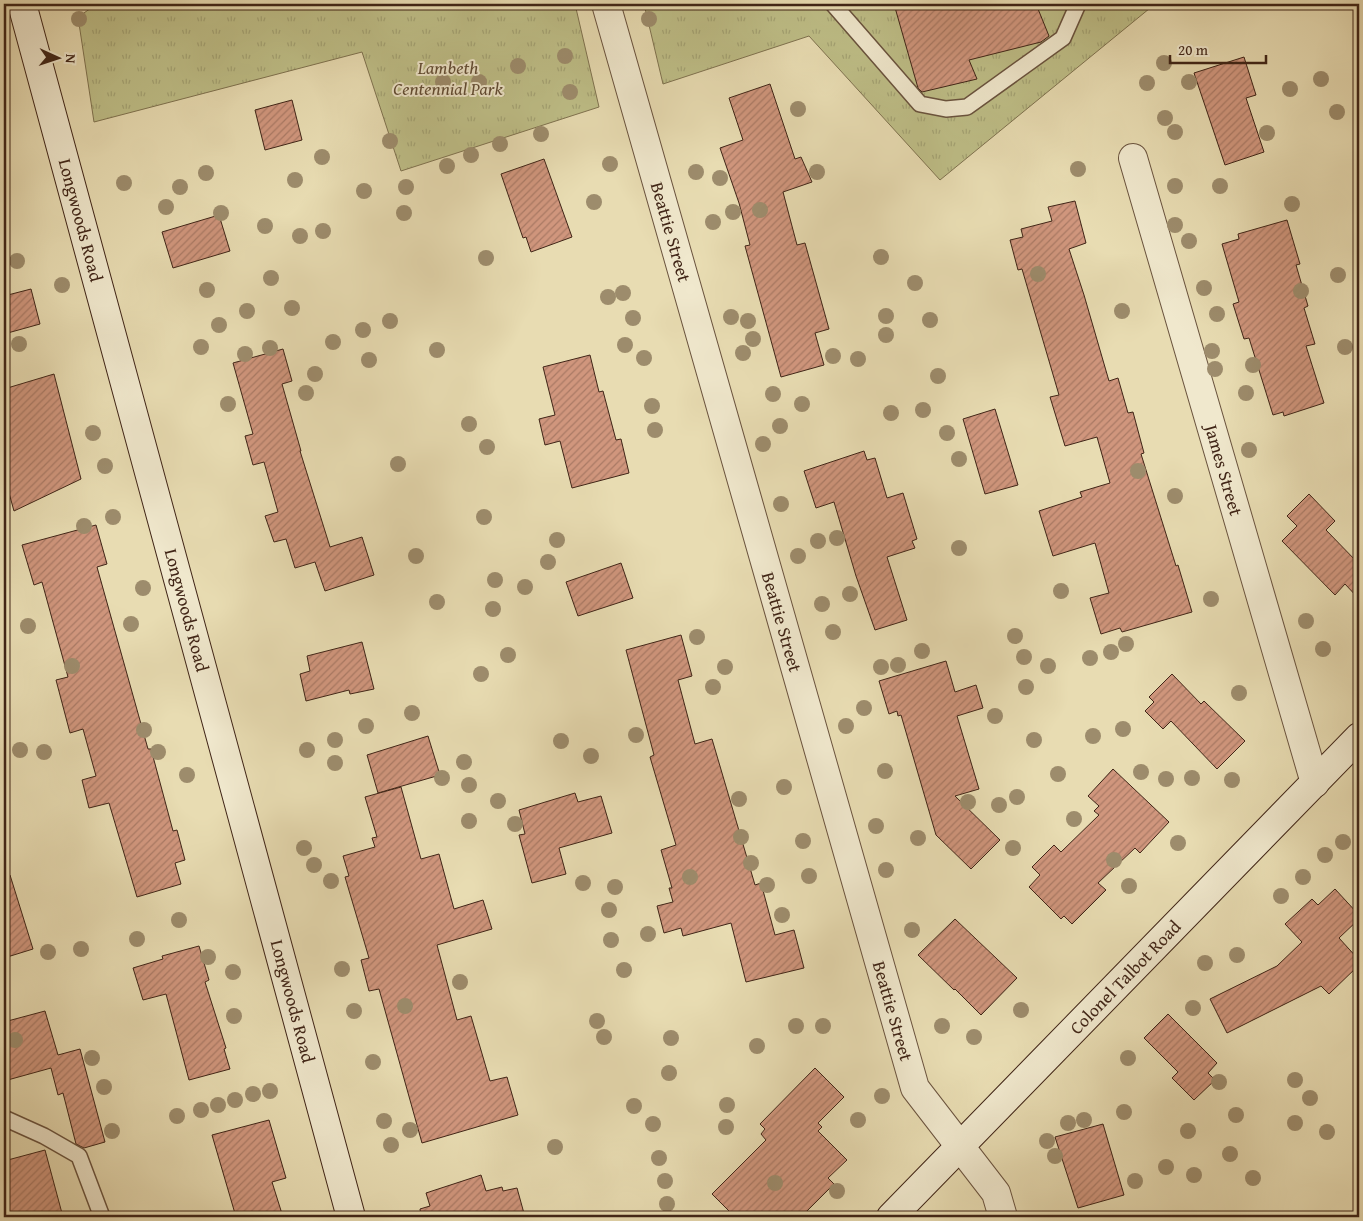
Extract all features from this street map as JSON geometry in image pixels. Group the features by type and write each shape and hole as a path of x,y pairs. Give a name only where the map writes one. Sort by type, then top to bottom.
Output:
{"street":[{"name":"Longwoods Road","path":"22,4 352,1217"},
{"name":"Beattie Street","path":"606,4 915,1088 996,1193 1003,1217"},
{"name":"James Street","path":"1133,158 1315,783"},
{"name":"Colonel Talbot Road","path":"891,1217 1359,737"}],"lane":[{"path":"834,4 920,104 946,109 967,107 1063,38 1078,4"},
{"path":"4,1118 44,1136 79,1156 102,1217"}],"green space":[{"name":"Lambeth Centennial Park","path":"97,4 575,4 599,107 401,171 362,52 94,122 78,17"},
{"path":"644,4 1155,4 940,180 809,36 663,84"}],"building":[{"path":"894,4 1036,4 1049,36 1041,42 969,60 977,79 922,92 918,88"},
{"path":"1244,57 1256,95 1246,98 1264,152 1225,165 1194,73"},
{"path":"770,84 795,159 801,157 812,182 783,192 797,245 805,243 829,329 815,333 824,365 781,377 745,246 750,245 739,203 720,148 743,140 729,98"},
{"path":"292,100 302,140 265,150 255,110"},
{"path":"544,159 572,237 531,252 526,237 523,238 501,174"},
{"path":"1075,201 1086,243 1069,249 1109,381 1118,378 1128,413 1133,412 1144,453 1141,454 1192,612 1122,632 1120,628 1101,634 1090,598 1109,593 1095,543 1053,556 1039,511 1082,497 1080,492 1110,483 1097,437 1065,446 1050,397 1059,395 1022,269 1018,270 1010,240 1023,237 1021,229 1052,221 1048,207"},
{"path":"219,215 230,251 173,268 162,232"},
{"path":"1287,220 1300,264 1296,265 1308,306 1304,308 1315,344 1306,346 1324,403 1284,416 1283,412 1273,415 1249,338 1244,339 1233,304 1239,302 1222,244 1239,239 1238,234"},
{"path":"31,289 40,324 4,334 4,296"},
{"path":"283,349 292,381 282,384 300,451 330,547 362,537 374,575 325,591 315,562 295,568 286,539 274,542 265,516 278,512 264,462 253,465 245,436 253,434 233,363"},
{"path":"590,355 599,392 603,391 616,440 621,439 629,473 572,488 560,441 545,445 539,419 555,415 543,367"},
{"path":"54,374 81,479 14,511 4,475 4,389"},
{"path":"995,409 1018,485 985,494 963,419"},
{"path":"864,451 867,460 875,458 887,498 903,493 917,539 912,541 915,548 887,557 907,620 875,630 856,576 834,502 816,508 804,471"},
{"path":"1309,494 1335,521 1326,530 1359,564 1359,599 1345,584 1335,595 1282,541 1297,526 1287,516"},
{"path":"96,525 107,564 97,567 148,749 151,749 173,831 177,830 185,860 175,863 181,884 137,897 109,803 89,808 82,780 96,776 83,729 70,733 56,680 68,677 42,582 34,585 22,545"},
{"path":"621,563 633,598 578,616 566,582"},
{"path":"681,635 692,676 678,680 695,744 712,739 755,885 761,883 775,935 794,930 804,968 746,982 731,923 683,936 681,928 664,933 657,906 673,902 669,888 672,888 661,850 676,845 650,757 654,755 626,650"},
{"path":"362,642 374,689 350,694 349,690 306,701 300,674 310,671 307,656"},
{"path":"946,661 955,692 976,685 983,708 957,716 979,789 955,796 1000,840 971,869 936,835 901,715 898,716 897,711 889,714 879,681"},
{"path":"1172,674 1201,704 1204,701 1245,741 1217,769 1171,721 1163,729 1145,711 1154,702 1149,697"},
{"path":"428,736 440,775 378,793 367,755"},
{"path":"1113,769 1169,822 1140,853 1135,848 1098,883 1106,890 1072,924 1064,916 1061,919 1029,887 1040,875 1032,867 1054,845 1061,852 1099,815 1094,811 1099,806 1088,796"},
{"path":"401,787 421,859 439,854 454,909 483,900 492,929 437,945 457,1020 471,1016 490,1081 507,1077 518,1115 422,1143 379,989 369,991 361,960 369,958 345,877 349,876 343,856 375,847 372,838 377,837 365,797"},
{"path":"575,793 578,802 601,796 612,833 559,848 566,874 532,883 519,835 525,834 519,810"},
{"path":"10,875 33,949 4,958 4,876"},
{"path":"1335,889 1359,915 1359,919 1339,938 1359,960 1359,965 1329,994 1321,986 1227,1033 1210,999 1277,966 1302,942 1285,924 1312,899 1318,905"},
{"path":"955,919 1017,978 981,1015 918,955"},
{"path":"199,946 209,980 205,982 226,1048 224,1049 230,1069 189,1080 166,994 143,1000 133,968 163,959 162,956"},
{"path":"45,1011 58,1055 80,1049 105,1142 84,1148 76,1144 63,1093 58,1095 51,1068 4,1081 4,1022"},
{"path":"1168,1014 1217,1063 1208,1073 1215,1080 1194,1100 1172,1078 1178,1072 1144,1038"},
{"path":"815,1068 844,1097 818,1123 822,1127 818,1131 847,1160 828,1178 834,1184 801,1217 735,1217 712,1194 766,1140 761,1134 765,1129 760,1124"},
{"path":"269,1120 286,1178 272,1182 283,1217 236,1217 212,1135"},
{"path":"1103,1124 1124,1195 1078,1208 1055,1137"},
{"path":"45,1150 63,1217 4,1217 4,1161"},
{"path":"481,1175 486,1191 502,1187 503,1191 517,1188 525,1217 421,1217 420,1209 430,1206 426,1193"}]}
